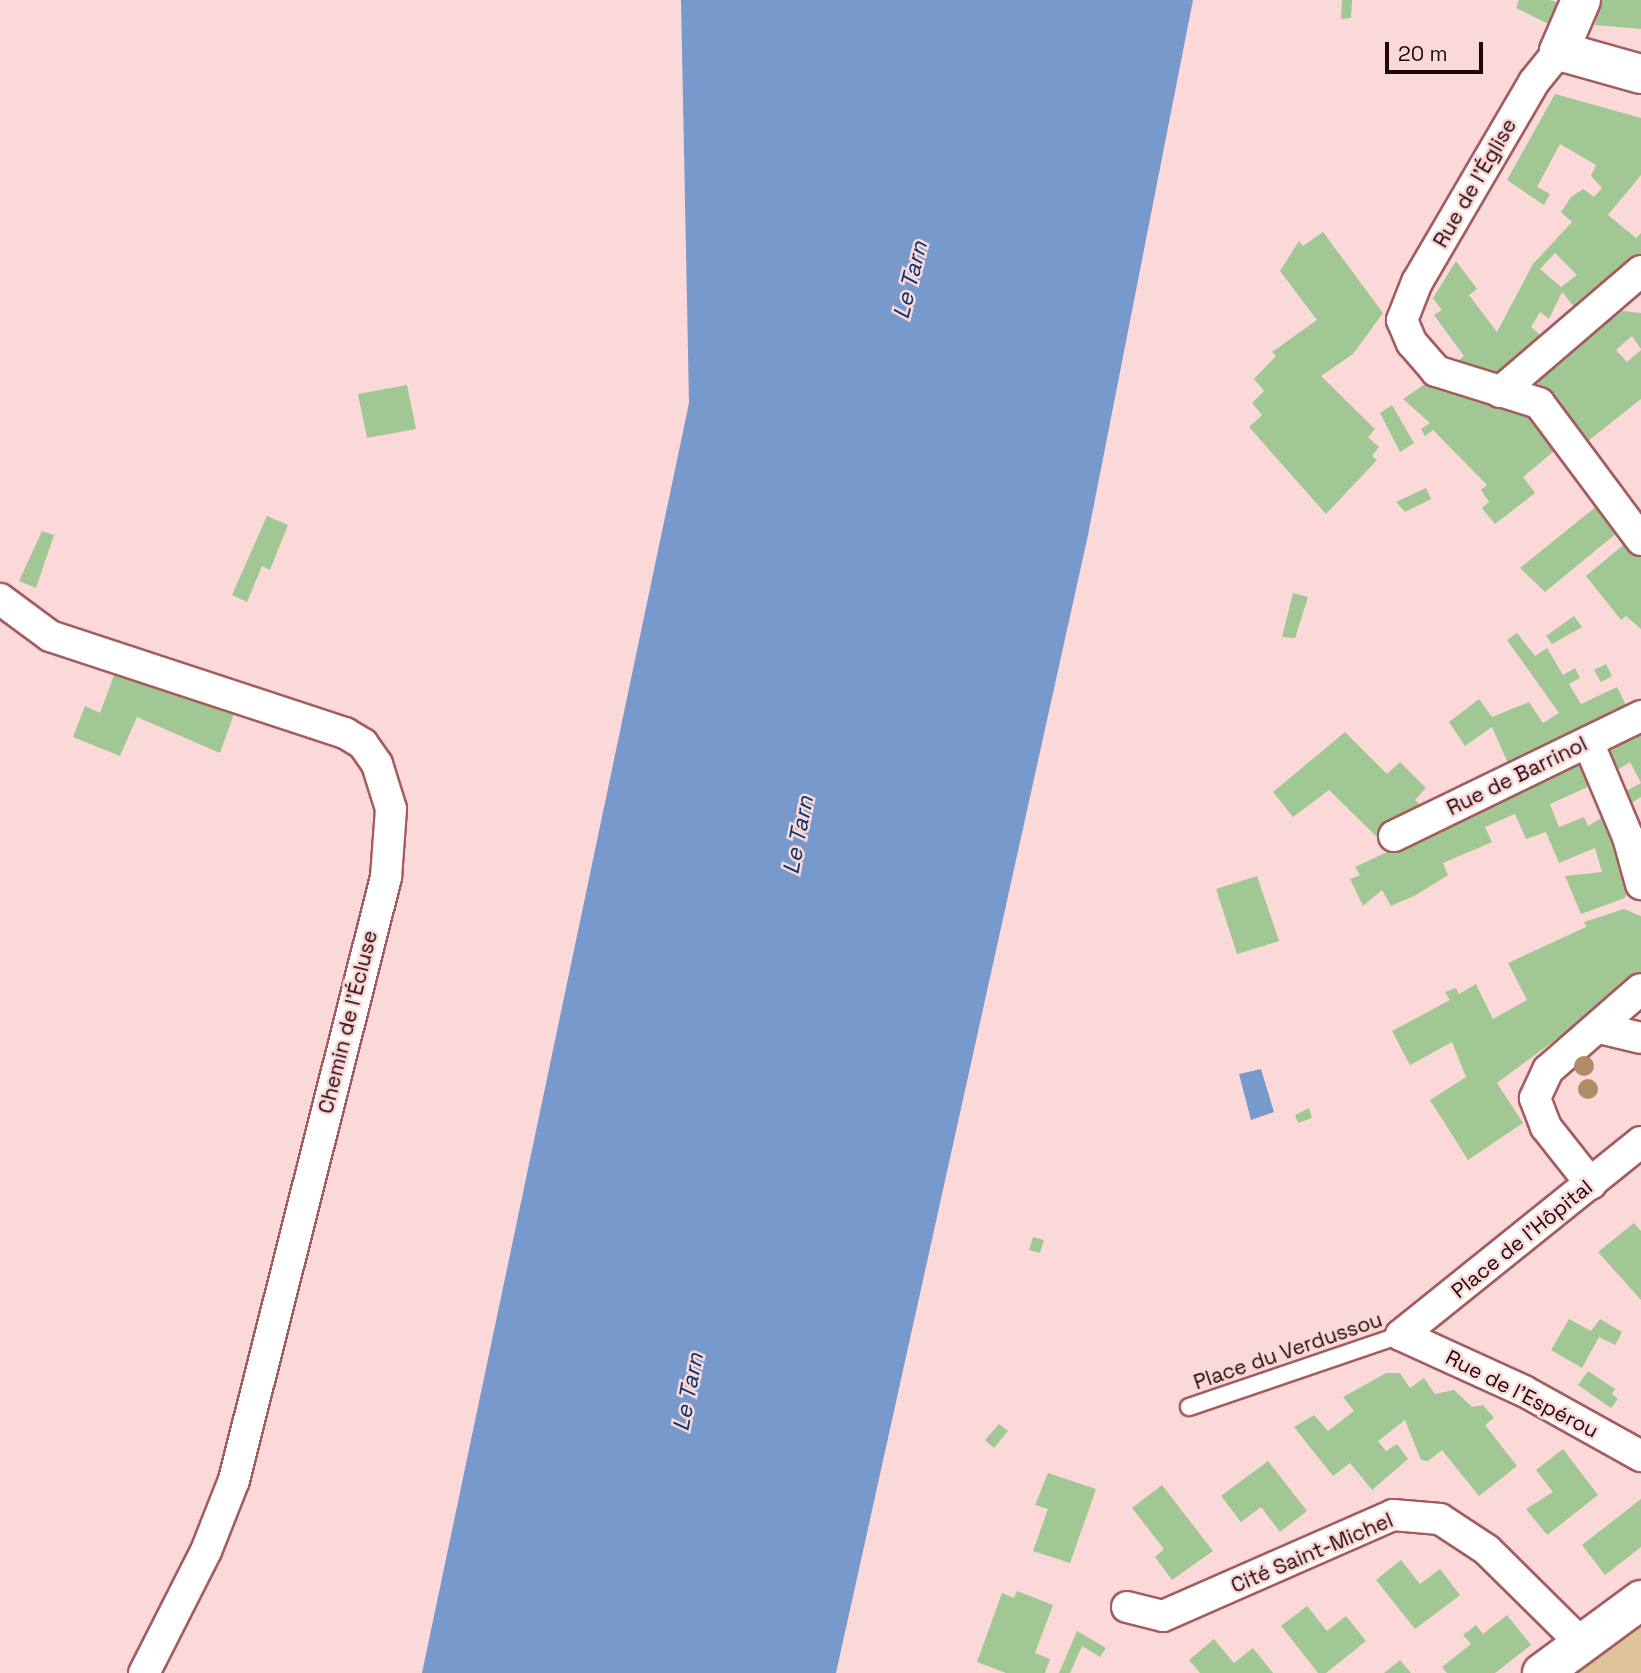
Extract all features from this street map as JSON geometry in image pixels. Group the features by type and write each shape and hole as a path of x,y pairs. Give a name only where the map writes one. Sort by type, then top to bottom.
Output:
{"street":[{"path":"1581,0 1559,51 1641,74"},
{"name":"Rue de l'Église","path":"1500,392 1436,371 1412,343 1402,320 1424,270 1534,82 1559,51"},
{"path":"1500,392 1635,287"},
{"path":"1500,392 1539,403 1641,540"},
{"name":"Chemin de l'Écluse","path":"0,599 50,636 345,733 363,744 377,764 391,809 386,877 241,1457 206,1551 144,1673"},
{"name":"Rue de Barrinol","path":"1394,836 1641,716"},
{"path":"1588,742 1628,836 1641,884"},
{"path":"1591,1184 1546,1127 1535,1098 1548,1070 1641,989"},
{"path":"1599,1028 1641,1038"},
{"name":"Place de l'Hôpital","path":"1401,1335 1641,1142"},
{"name":"Rue de l'Espérou","path":"1401,1335 1524,1391 1641,1456"},
{"name":"Cité Saint-Michel","path":"1127,1607 1163,1616 1393,1515 1440,1519 1487,1550 1581,1643"},
{"path":"1542,1673 1641,1600"}],"lane":[{"name":"Place du Verdussou","path":"1189,1407 1401,1335"}],"shaded area":[{"path":"1641,1620 1641,1673 1567,1673"}],"water":[{"name":"Le Tarn","path":"681,0 1193,0 1088,535 836,1673 422,1673 689,403"},
{"path":"1261,1069 1274,1112 1251,1120 1239,1074"}],"building":[{"path":"1342,0 1352,0 1351,18 1341,19"},
{"path":"1519,0 1550,0 1563,4 1553,26 1516,8"},
{"path":"1601,0 1641,0 1641,29 1595,25"},
{"path":"1555,94 1641,118 1641,175 1608,215 1636,238 1641,233 1641,266 1580,314 1562,292 1549,319 1540,312 1531,327 1545,339 1490,378 1453,365 1464,356 1434,315 1442,310 1433,298 1456,261 1477,289 1469,295 1497,332 1533,264 1572,222 1561,212 1571,197 1583,189 1594,197 1602,188 1591,176 1596,165 1560,144 1537,187 1550,194 1544,205 1507,180","holes":["1555,253 1577,275 1561,287 1540,269"]},
{"path":"1323,232 1383,313 1353,354 1321,376 1375,429 1368,437 1379,447 1372,456 1377,460 1326,514 1249,427 1262,415 1252,403 1264,391 1254,379 1276,356 1272,352 1317,320 1280,271 1299,241 1303,246"},
{"path":"1614,310 1641,313 1641,349 1632,336 1616,350 1627,362 1641,350 1641,399 1583,445 1530,372"},
{"path":"1428,382 1526,415 1533,411 1560,446 1523,477 1535,493 1495,524 1482,508 1489,502 1481,490 1487,485 1433,430 1425,436 1421,429 1430,423 1403,399"},
{"path":"407,385 416,429 367,438 358,394"},
{"path":"1392,405 1414,443 1400,452 1380,413"},
{"path":"1426,488 1431,499 1405,512 1396,502"},
{"path":"1598,505 1618,532 1545,592 1520,568"},
{"path":"267,516 288,525 270,570 262,566 247,602 232,595"},
{"path":"42,531 54,535 36,588 19,581"},
{"path":"1628,541 1641,552 1641,629 1626,616 1621,620 1586,576"},
{"path":"1293,593 1308,597 1295,638 1282,637"},
{"path":"1574,616 1582,627 1552,644 1546,636"},
{"path":"1517,633 1535,656 1547,648 1563,675 1575,668 1580,678 1569,684 1581,704 1617,687 1631,715 1511,770 1492,727 1465,746 1449,722 1479,699 1492,717 1529,702 1543,723 1559,713 1507,640"},
{"path":"1606,664 1612,676 1601,682 1594,670"},
{"path":"117,667 235,711 220,753 137,717 120,756 73,737 85,706 100,713"},
{"path":"1641,729 1641,783 1630,762 1616,771 1607,749"},
{"path":"1345,732 1387,774 1400,762 1426,788 1415,800 1423,807 1377,837 1329,790 1293,817 1273,792"},
{"path":"1584,760 1601,781 1550,804 1559,827 1584,817 1588,826 1613,811 1631,882 1625,898 1581,914 1565,876 1602,872 1595,848 1559,863 1546,832 1526,839 1515,814 1485,827 1492,842 1443,863 1448,875 1416,895 1391,906 1382,890 1363,906 1350,879 1360,875 1355,867"},
{"path":"1641,783 1641,797 1628,805 1624,792"},
{"path":"1257,876 1279,941 1237,954 1216,889"},
{"path":"1624,909 1641,916 1641,976 1497,1083 1523,1123 1468,1160 1430,1100 1466,1077 1452,1042 1410,1065 1392,1031 1450,1000 1445,992 1456,988 1459,994 1476,984 1493,1019 1527,1000 1508,963 1586,927 1584,922"},
{"path":"1309,1108 1312,1118 1298,1123 1295,1115"},
{"path":"1634,1223 1641,1231 1641,1300 1598,1252"},
{"path":"1033,1237 1044,1240 1040,1253 1029,1250"},
{"path":"1569,1319 1591,1331 1600,1319 1622,1332 1615,1345 1599,1337 1582,1368 1551,1350"},
{"path":"1588,1371 1615,1389 1612,1394 1618,1399 1611,1408 1578,1385"},
{"path":"1386,1373 1400,1373 1410,1388 1424,1378 1435,1394 1454,1390 1472,1407 1483,1405 1494,1418 1485,1425 1517,1466 1479,1496 1442,1450 1428,1461 1421,1460 1405,1420 1378,1441 1386,1451 1397,1444 1408,1459 1372,1490 1350,1463 1333,1476 1294,1427 1314,1415 1328,1431 1354,1411 1343,1397"},
{"path":"999,1424 1008,1431 994,1448 985,1440"},
{"path":"1563,1449 1598,1495 1547,1535 1526,1509 1553,1492 1536,1470"},
{"path":"1268,1461 1307,1511 1280,1532 1261,1507 1241,1522 1221,1496"},
{"path":"1048,1473 1096,1489 1070,1563 1033,1551 1048,1509 1035,1505"},
{"path":"1162,1485 1213,1551 1172,1580 1155,1557 1164,1549 1132,1508"},
{"path":"1641,1499 1641,1547 1605,1575 1582,1545"},
{"path":"1401,1560 1420,1584 1440,1569 1460,1595 1415,1629 1376,1580"},
{"path":"1017,1591 1053,1605 1035,1653 1050,1659 1045,1673 1006,1673 977,1662 1002,1593 1014,1598"},
{"path":"1307,1606 1327,1631 1346,1616 1366,1641 1326,1673 1318,1673 1281,1626"},
{"path":"1507,1615 1531,1645 1495,1673 1447,1673 1442,1667 1471,1644 1463,1635 1476,1625 1483,1634"},
{"path":"1077,1631 1106,1648 1100,1657 1082,1646 1070,1673 1059,1673"},
{"path":"1214,1639 1234,1663 1253,1648 1273,1673 1200,1673 1189,1660"},
{"path":"1400,1660 1411,1673 1384,1673 1389,1669"}]}
